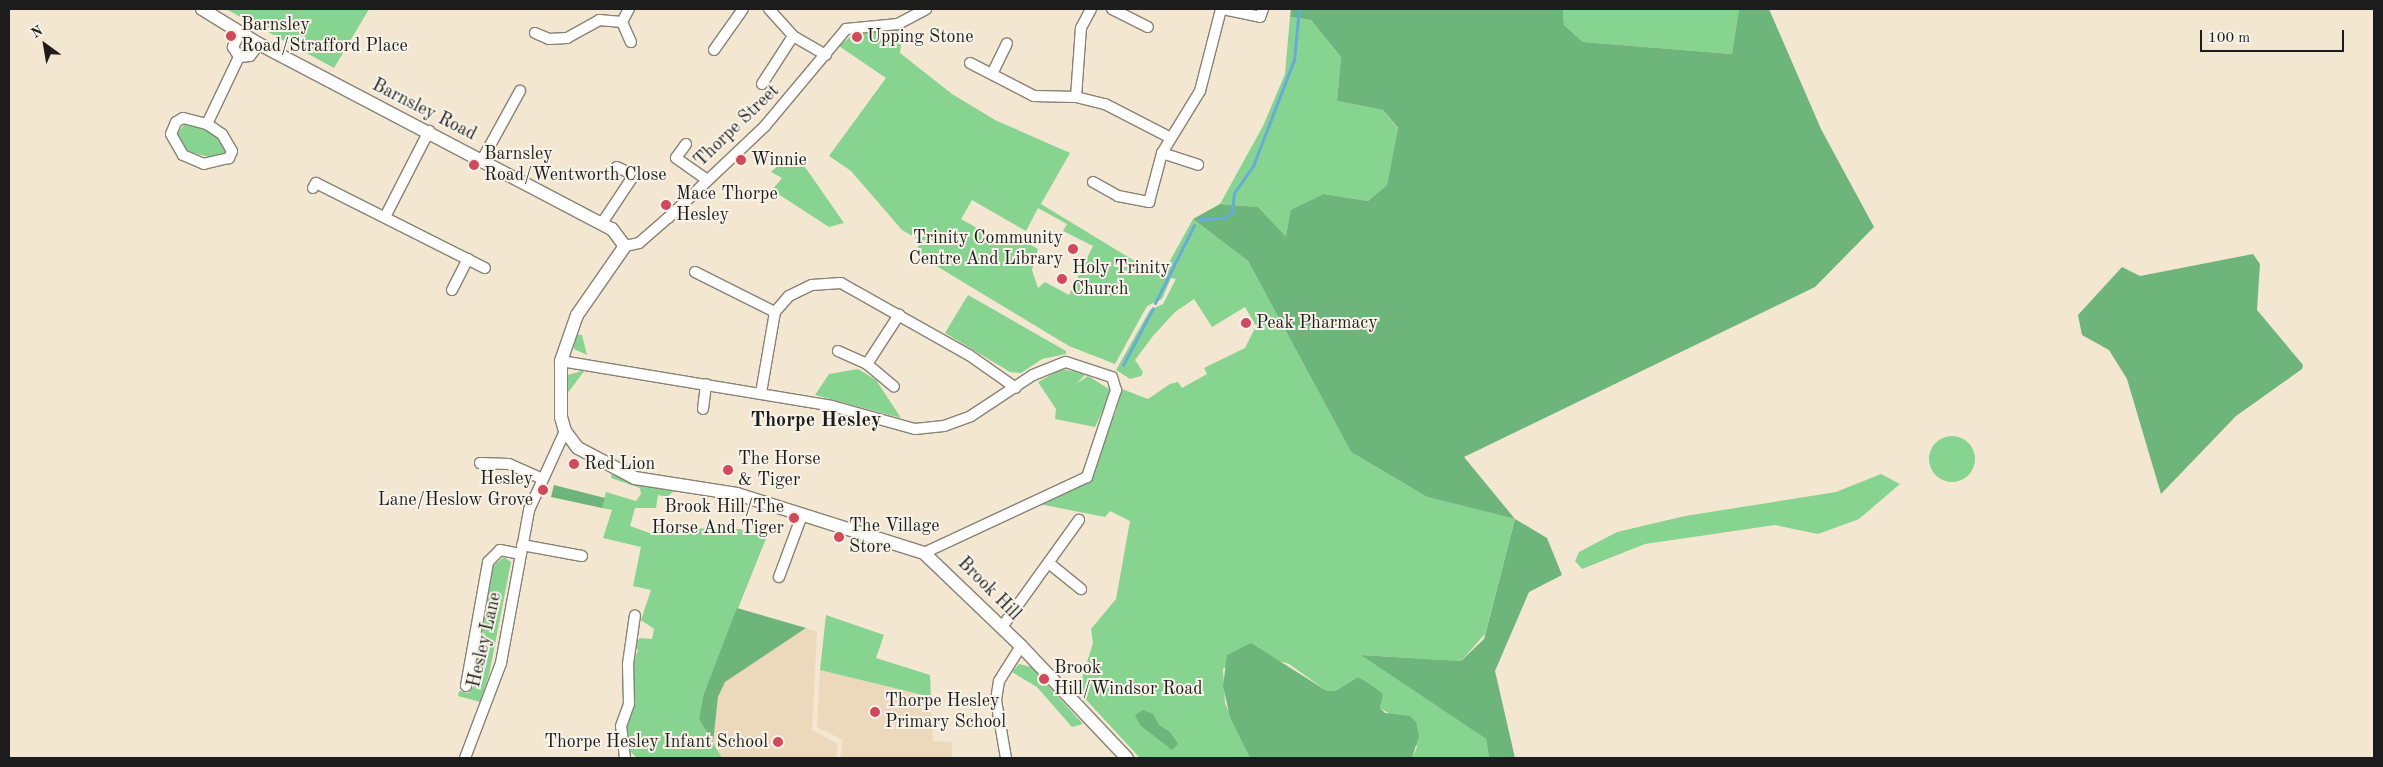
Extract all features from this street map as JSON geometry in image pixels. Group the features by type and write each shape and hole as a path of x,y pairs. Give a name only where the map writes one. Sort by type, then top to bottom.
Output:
{"main road":[{"name":"Barnsley Road","path":"202,9 258,44 429,131 602,223 625,246"},
{"name":"Thorpe Street","path":"565,431 560,406 561,361 577,315 625,246"},
{"name":"Brook Hill","path":"565,431 597,462 635,478 737,494 924,553 1021,646 1127,758"}],"street":[{"path":"622,22 629,9"},
{"path":"714,50 743,9"},
{"path":"769,9 793,36 826,55"},
{"name":"Thorpe Street","path":"625,246 638,243 788,102 846,29 858,24 898,24 926,9"},
{"path":"1076,97 1081,28 1092,9"},
{"path":"1112,9 1148,27"},
{"path":"1092,182 1118,196 1150,202 1162,152 1200,91 1222,9 1260,17 1263,9"},
{"path":"535,34 559,40 599,20 622,22"},
{"path":"622,22 631,42"},
{"path":"239,57 233,47 240,33"},
{"path":"762,84 793,36"},
{"path":"992,74 1007,43"},
{"path":"239,57 250,56 258,44"},
{"path":"207,124 239,57"},
{"path":"970,63 1034,96 1076,97 1132,114 1170,137"},
{"path":"482,160 520,91"},
{"path":"183,118 207,124 230,143 229,158 221,163 204,164 183,155 174,143 176,122 183,118"},
{"path":"385,217 429,131"},
{"path":"686,144 676,158 707,180"},
{"path":"1162,152 1198,165"},
{"path":"602,223 634,175 618,167"},
{"path":"313,188 316,183 485,268"},
{"path":"452,290 468,260"},
{"path":"695,272 775,312"},
{"path":"761,393 775,312 789,296 812,284 841,283 899,315 1016,388"},
{"path":"867,364 899,315"},
{"path":"838,351 867,364 894,387"},
{"path":"561,361 832,406 915,430 944,426 971,416 1048,367 1066,362 1112,377 1116,390 1087,477 924,553"},
{"path":"704,408 706,384"},
{"name":"Hesley Lane","path":"465,758 501,663 521,550 540,478 565,431"},
{"path":"480,463 510,464 540,478"},
{"path":"779,576 802,515"},
{"path":"1002,627 1050,564 1079,520"},
{"name":"Hesley Lane","path":"466,686 491,557 500,550 521,550"},
{"path":"521,550 582,556"},
{"path":"1050,564 1081,589"},
{"path":"625,758 621,726 629,704 628,664 635,615"},
{"path":"1006,758 996,700 999,681 1021,646"}],"shaded area":[{"path":"806,628 817,632 812,730 838,744 836,758 722,758 713,743 718,697 725,682"},
{"name":"Thorpe Hesley Primary School","path":"820,670 931,697 933,741 952,742 952,758 840,758 843,740 817,727"}],"green space":[{"path":"226,9 369,9 334,68"},
{"path":"1291,9 1563,9 1564,25 1583,42 1732,54 1739,9 1769,9 1821,129 1874,227 1815,287 1464,457 1515,519 1427,497 1351,452 1248,261 1193,219 1220,204 1258,207 1286,237 1291,210 1324,194 1368,201 1387,185 1398,128 1383,110 1337,101 1341,57 1311,20 1290,17"},
{"path":"1563,9 1739,9 1732,54 1583,42 1564,25"},
{"path":"1290,17 1311,20 1341,57 1337,101 1383,110 1398,129 1387,185 1368,201 1324,194 1286,238 1258,207 1220,204 1263,126 1285,74"},
{"path":"903,29 900,53 952,94 995,120 1070,153 1041,204 1161,277 1193,219 1248,261 1351,452 1427,497 1515,519 1485,634 1461,661 1362,655 1486,739 1489,758 1412,758 1417,747 1403,715 1393,716 1380,708 1382,694 1367,682 1358,677 1335,691 1327,691 1289,664 1266,657 1258,647 1223,669 1225,703 1250,758 1140,758 1078,691 1093,643 1091,629 1116,599 1130,521 1110,511 1105,517 1034,503 1095,472 1102,439 1109,419 1115,415 1122,389 1148,399 1170,384 1178,382 1182,388 1207,374 1204,368 1245,348 1256,326 1245,307 1212,327 1194,299 1175,312 1153,336 1135,360 1143,372 1141,376 1130,379 1116,370 1150,310 1163,304 1176,279 1171,278 1162,299 1147,306 1115,364 1069,346 915,253 921,241 902,230 851,171 829,156 886,78 839,46 856,32","holes":["972,200 1026,231 1038,208 1067,224 1063,231 1093,246 1069,295 1045,282 1038,288 1032,270 1038,249 1021,239 1007,245 961,219"]},
{"path":"184,125 202,127 220,138 227,149 224,155 213,158 186,151 177,133"},
{"path":"790,155 805,167 844,223 829,227 772,190 782,178 771,172"},
{"path":"2253,254 2260,264 2257,310 2303,365 2302,369 2236,416 2161,494 2127,379 2109,350 2082,335 2078,315 2122,267 2140,276"},
{"path":"968,295 1066,351 1066,354 1042,359 1021,373 1010,372 945,333"},
{"path":"574,334 582,335 587,355 574,349"},
{"path":"858,369 876,380 901,418 815,395 829,374"},
{"path":"1062,369 1086,374 1076,384 1088,376 1109,389 1110,395 1095,427 1055,419 1056,409 1038,382"},
{"path":"585,370 567,394 568,375"},
{"path":"1952,436 1965,440 1971,446 1975,459 1971,472 1965,478 1952,482 1939,478 1933,472 1929,459 1933,446 1939,440"},
{"path":"612,473 675,490 667,497 658,495 656,508 635,508 630,526 655,535 657,528 739,529 767,536 703,696 699,719 722,758 636,757 629,750 627,727 635,705 632,667 638,650 635,644 640,638 652,639 654,629 641,620 651,590 633,586 641,547 603,538 612,510 602,508 606,492 636,501 641,494 640,488 611,478"},
{"path":"1881,474 1900,484 1859,519 1818,534 1775,525 1645,544 1582,569 1575,561 1579,552 1617,532 1685,516 1836,492"},
{"path":"554,485 605,498 602,508 551,497"},
{"path":"1515,519 1547,538 1562,575 1529,592 1495,671 1515,758 1489,758 1486,739 1361,655 1461,661 1484,639"},
{"path":"504,557 511,562 489,675 480,702 458,696 459,691 468,693 484,674 476,665 477,650 492,567"},
{"path":"737,608 806,628 725,682 718,697 713,743 699,719 703,696"},
{"path":"826,615 884,635 876,658 930,675 931,697 820,670"},
{"path":"1251,643 1327,691 1335,691 1358,677 1367,682 1383,694 1380,708 1385,713 1410,716 1416,722 1419,736 1412,758 1250,758 1230,717 1223,686 1227,655"},
{"path":"1019,664 1031,667 1083,724 1072,727 1037,687 1012,672"},
{"path":"1143,710 1153,714 1159,725 1170,732 1178,744 1172,750 1140,725 1135,715"}],"waterway":[{"path":"1199,219 1225,218 1232,212 1234,193 1253,166 1294,60 1299,9"},
{"path":"1155,303 1194,225"},
{"path":"1123,365 1153,308"}],"place":[{"name":"Barnsley Road/Strafford Place","path":"231,36"},
{"name":"Upping Stone","path":"857,37"},
{"name":"Winnie","path":"741,160"},
{"name":"Barnsley Road/Wentworth Close","path":"474,165"},
{"name":"Mace Thorpe Hesley","path":"666,205"},
{"name":"Trinity Community Centre And Library","path":"1073,249"},
{"name":"Holy Trinity Church","path":"1062,279"},
{"name":"Peak Pharmacy","path":"1246,323"},
{"name":"Red Lion","path":"574,464"},
{"name":"The Horse & Tiger","path":"728,470"},
{"name":"Hesley Lane/Heslow Grove","path":"543,490"},
{"name":"Brook Hill/The Horse And Tiger","path":"794,518"},
{"name":"The Village Store","path":"839,537"},
{"name":"Brook Hill/Windsor Road","path":"1044,679"},
{"name":"Thorpe Hesley Primary School","path":"875,712"},
{"name":"Thorpe Hesley Infant School","path":"778,742"}],"district":[{"name":"Thorpe Hesley","path":"816,421"}]}
